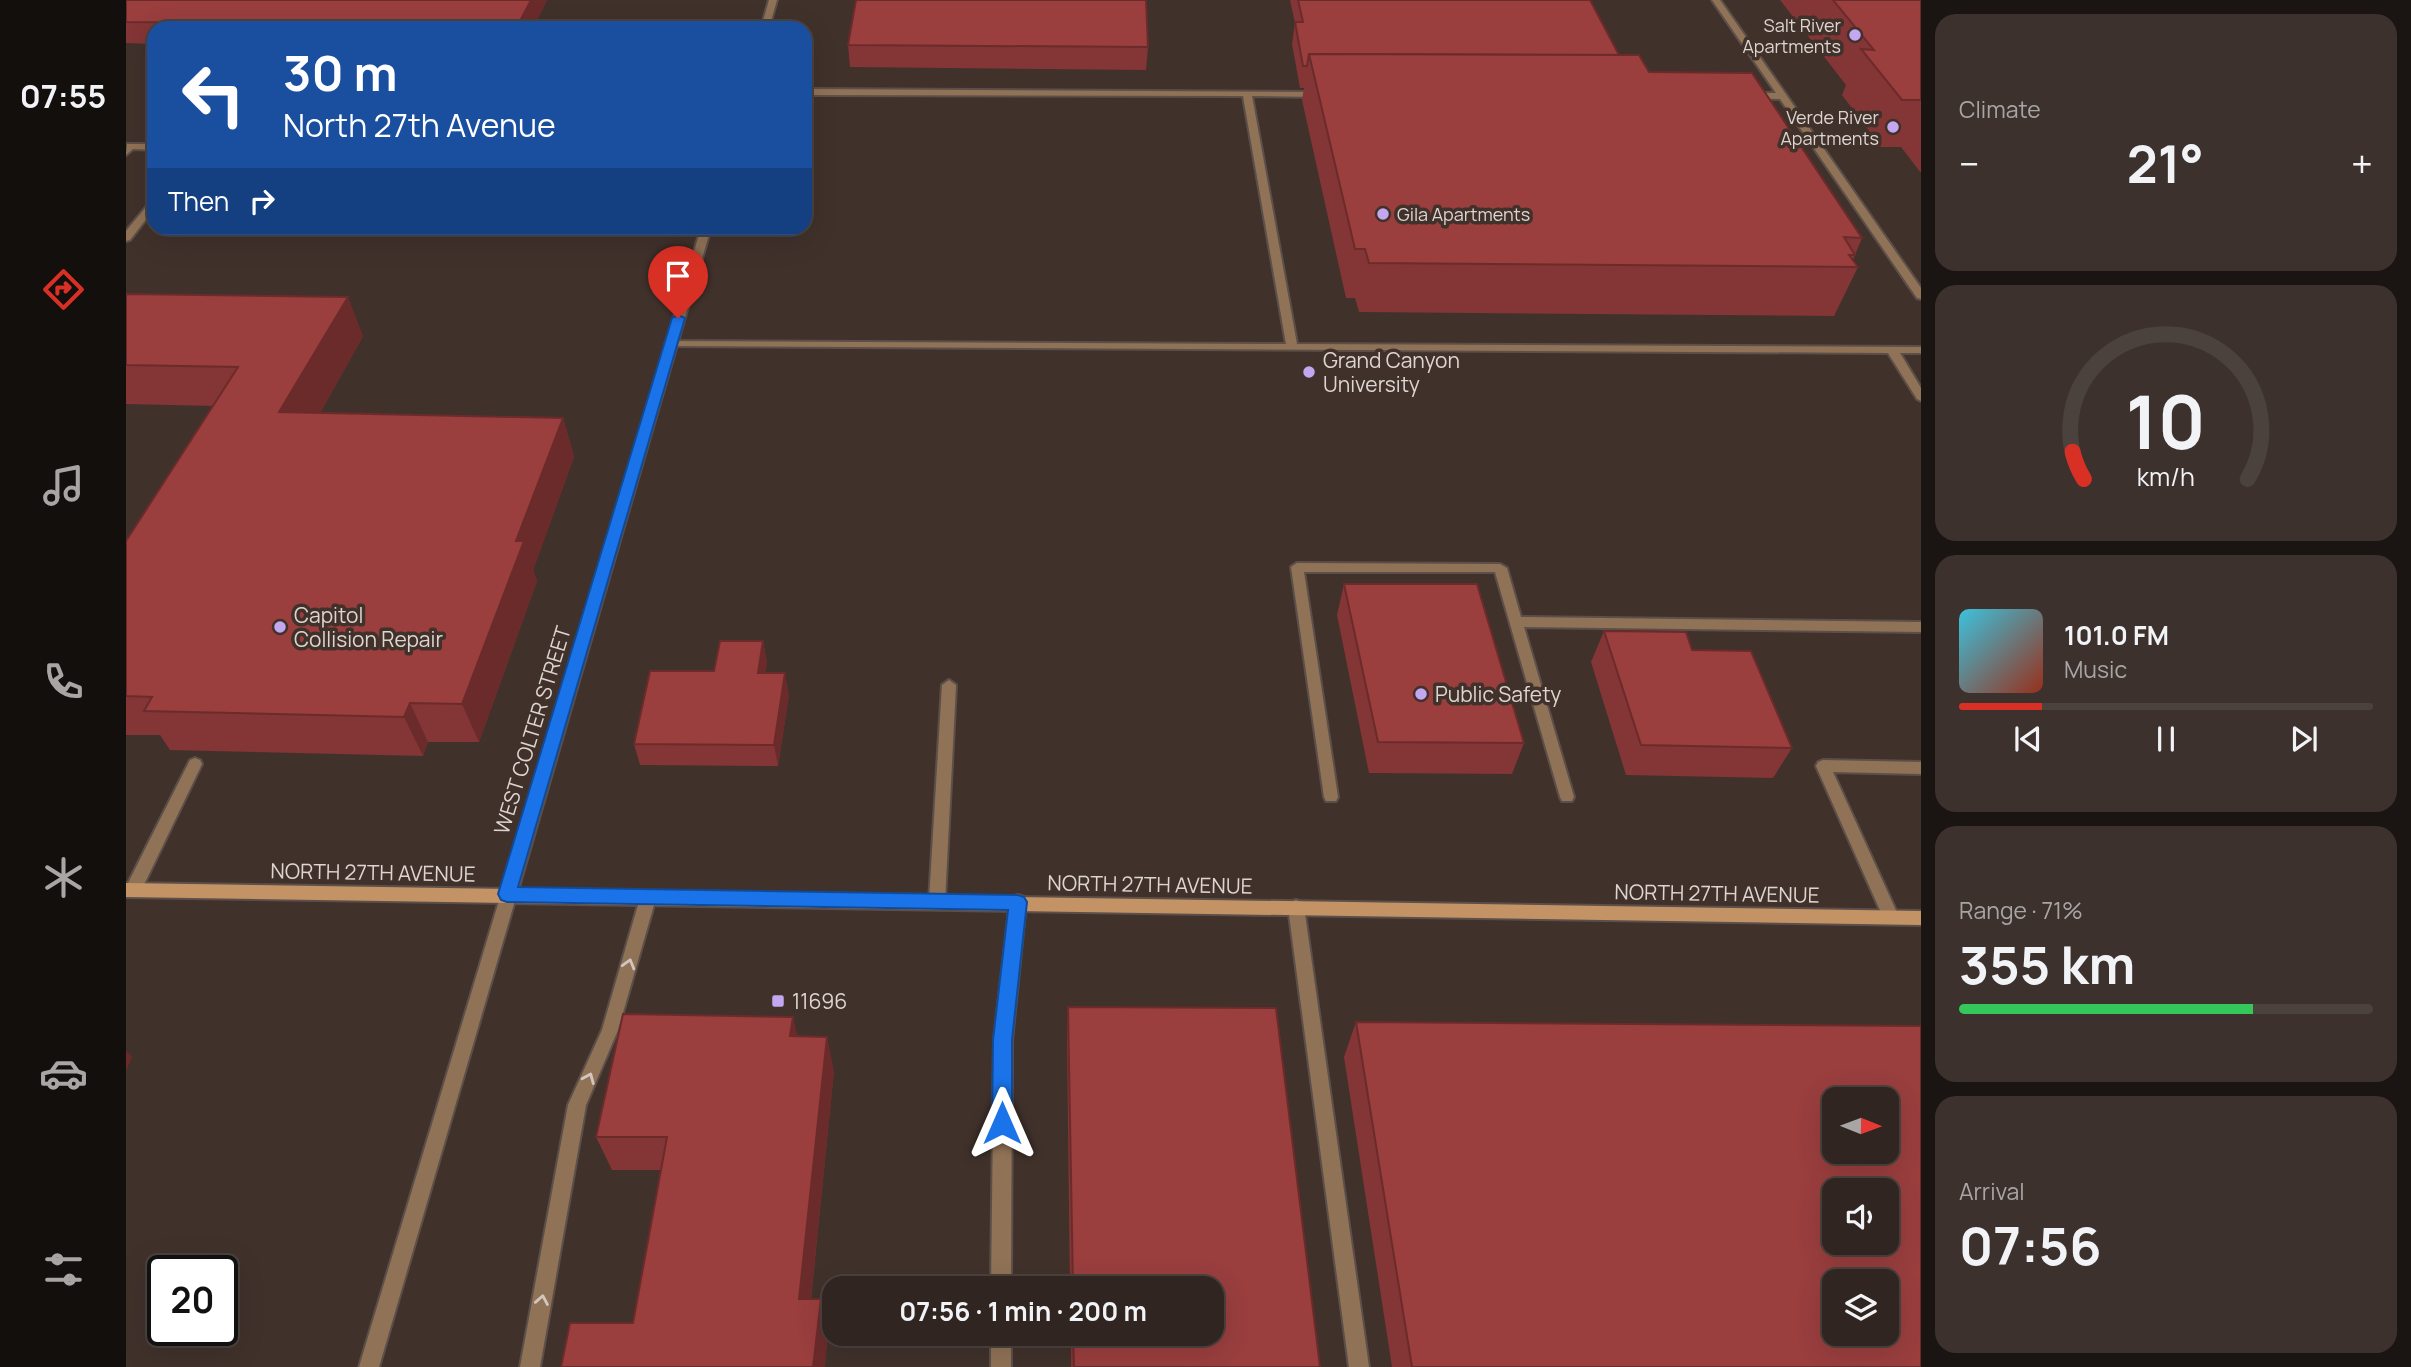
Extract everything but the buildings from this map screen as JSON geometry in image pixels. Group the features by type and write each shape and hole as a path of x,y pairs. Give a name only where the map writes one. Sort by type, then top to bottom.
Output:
{"main road":[{"name":"NORTH 27TH AVENUE","path":"129,890 1921,918"}],"street":[{"path":"767,21 774,0"},
{"path":"1716,0 1921,296"},
{"path":"812,92 1329,94"},
{"path":"1247,94 1292,346"},
{"path":"1742,96 1783,96"},
{"path":"126,152 130,146 147,147"},
{"path":"126,238 147,212"},
{"name":"WEST COLTER STREET","path":"369,1367 704,235"},
{"path":"671,344 1921,350"},
{"path":"1892,350 1921,397"},
{"path":"1331,797 1297,567 1500,568 1567,797"},
{"path":"1516,622 1921,627"},
{"path":"937,901 949,685"},
{"path":"129,890 195,764"},
{"path":"1891,918 1823,766 1921,768"},
{"path":"530,1367 578,1105 610,1030 648,898"},
{"path":"1001,1276 1003,1040 1018,902"},
{"path":"1296,907 1359,1367"},
{"path":"1001,1346 1001,1367"}],"place":[{"name":"Salt River Apartments","path":"1855,35"},
{"name":"Verde River Apartments","path":"1893,127"},
{"name":"Gila Apartments","path":"1383,214"},
{"name":"Grand Canyon University","path":"1309,372"},
{"name":"Capitol Collision Repair","path":"280,627"},
{"name":"Public Safety","path":"1421,694"},
{"name":"11696","path":"778,1001"}],"route":[{"path":"678,318 507,894 1018,902 1003,1040 1002,1123"}]}
